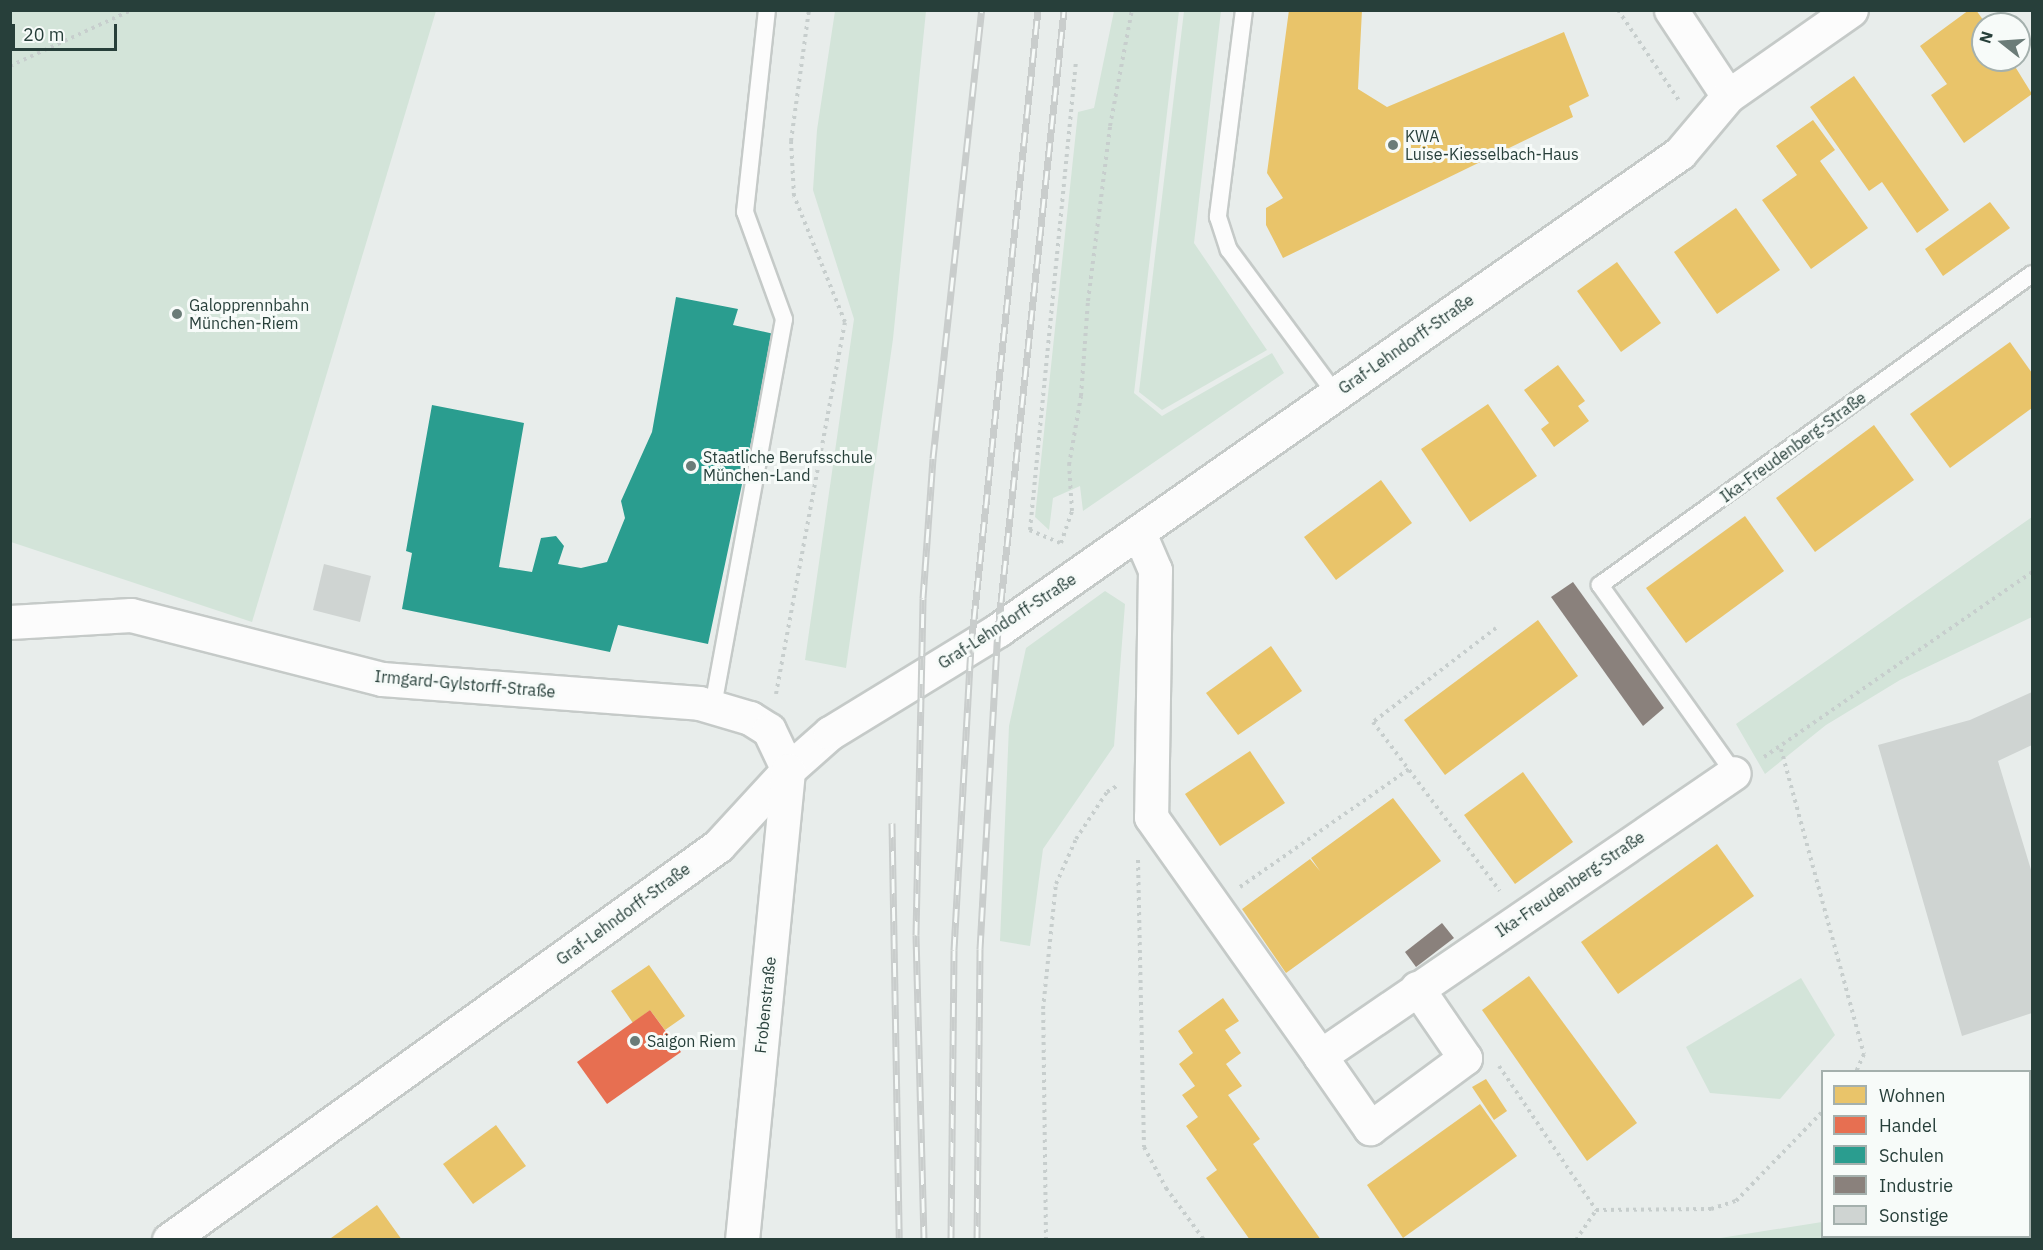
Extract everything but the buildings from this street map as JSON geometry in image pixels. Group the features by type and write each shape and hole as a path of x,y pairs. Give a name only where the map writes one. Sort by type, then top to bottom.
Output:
{"street":[{"path":"1671,10 1728,96"},
{"name":"Graf-Lehndorff-Straße","path":"169,1239 718,846 788,770 830,733 998,630 1680,153 1702,131 1728,96 1851,10"},
{"path":"1139,533 1155,570 1151,817 1370,1128 1465,1058 1417,988"},
{"name":"Irmgard-Gylstorff-Straße","path":"10,622 130,615 382,679 706,705 750,718 769,730"},
{"path":"769,730 788,770"},
{"name":"Frobenstraße","path":"742,1239 788,770"},
{"name":"Ika-Freudenberg-Straße","path":"1320,1056 1734,773"}],"lane":[{"path":"706,705 784,319 745,212 767,10"},
{"path":"1244,10 1218,217 1229,250 1335,393"},
{"name":"Ika-Freudenberg-Straße","path":"1734,773 1600,585 1970,321 2032,274"}],"path":[{"path":"10,66 132,10"},
{"path":"769,730 845,322 794,196 791,141 809,10"},
{"path":"1076,62 1030,530 1061,544 1072,511 1069,465 1081,396 1088,301 1110,126 1132,10"},
{"path":"1618,10 1702,131"},
{"path":"1734,773 1781,748 2032,572"},
{"path":"1496,628 1373,722 1520,918"},
{"path":"1781,748 1864,1054 1856,1070"},
{"path":"1046,1239 1043,1009 1056,884 1076,839 1107,792 1150,768"},
{"path":"1215,905 1409,769"},
{"path":"1151,817 1139,844 1137,881 1144,1147 1166,1188 1204,1239"},
{"path":"1465,1058 1485,1046 1596,1210"},
{"path":"1596,1210 1711,1209 1736,1201 1821,1113"},
{"path":"1575,1239 1596,1210"}],"green space":[{"name":"Galopprennbahn München-Riem","path":"10,11 436,11 252,622 11,542"},
{"path":"835,11 926,11 893,339 846,668 805,660 854,319 813,190 817,130"},
{"path":"1114,11 1179,11 1134,393 1162,416 1272,353 1284,373 1083,511 1080,486 1053,498 1049,530 1035,517 1078,112 1094,108"},
{"path":"1184,11 1221,11 1194,243 1267,350 1162,410 1139,392"},
{"path":"2032,517 2032,617 1900,680 1826,725 1765,774 1736,724"},
{"path":"1105,591 1125,604 1114,746 1043,849 1030,946 1000,941 1009,726 1026,648"},
{"path":"1801,978 1835,1035 1780,1099 1710,1093 1686,1047"},
{"path":"1821,1222 1821,1238 1935,1239 1714,1239"}],"railway":[{"path":"924,1240 916,935 923,598 933,458 982,10"},
{"path":"951,1240 954,950 971,647 1038,10"},
{"path":"977,1240 980,949 998,630 1064,10"},
{"path":"892,823 899,1240"}],"place":[{"name":"KWA Luise-Kiesselbach-Haus","path":"1393,145"},
{"name":"Galopprennbahn München-Riem","path":"177,314"},
{"name":"Staatliche Berufsschule München-Land","path":"691,466"},
{"name":"Saigon Riem","path":"635,1041"}]}
